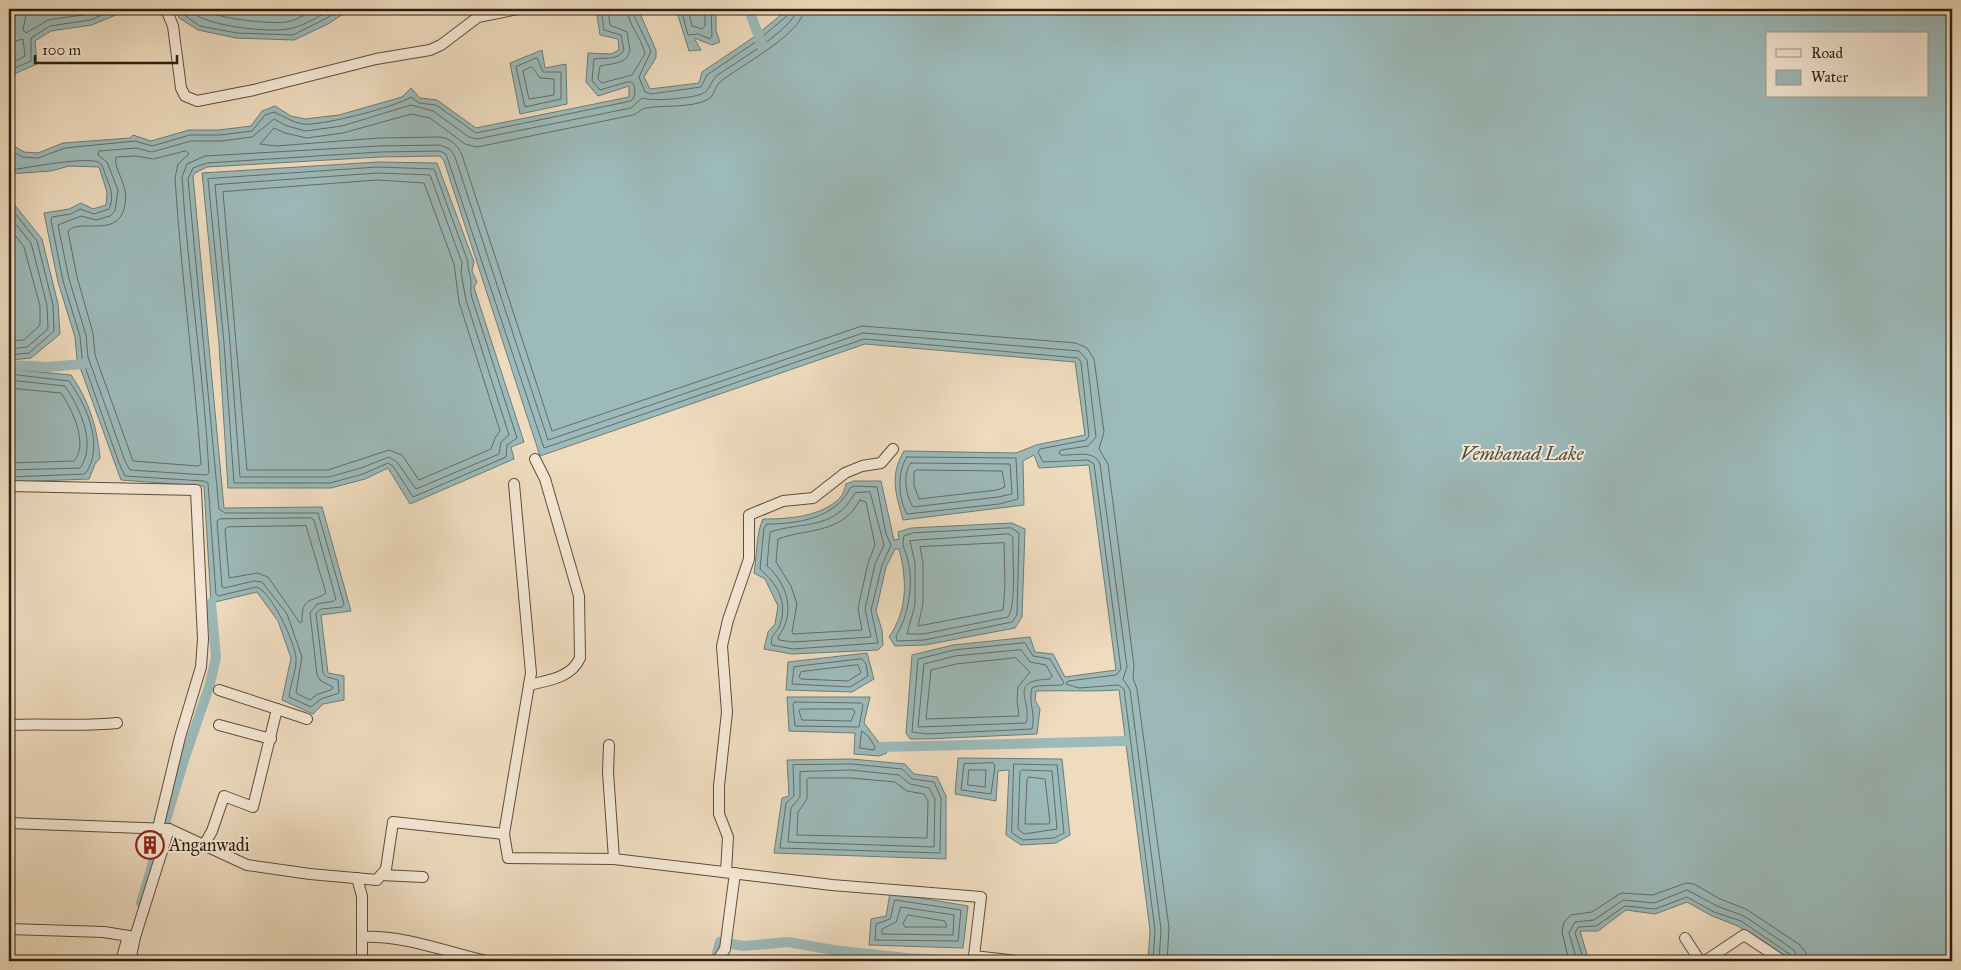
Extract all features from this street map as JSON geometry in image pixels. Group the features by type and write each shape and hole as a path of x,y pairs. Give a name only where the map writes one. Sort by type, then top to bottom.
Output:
{"street":[{"path":"166,9 173,26 181,88 184,96 197,101 254,90 376,60 430,50 441,45 477,13 518,9"},
{"path":"718,961 726,942 730,872 728,837 719,814 719,786 726,712 722,646 728,620 749,558 749,515 783,501 813,498 845,472 862,466 881,463 894,449"},
{"path":"529,685 568,674 576,667 580,658 578,596 545,479 535,459"},
{"path":"514,484 531,673 504,834 508,858 614,859 832,885 981,897 974,956 1016,961"},
{"path":"9,486 196,490 203,638 201,667 158,828"},
{"path":"219,690 307,719"},
{"path":"204,845 212,831 224,796 253,807 277,709"},
{"path":"9,725 44,723 80,727 117,723"},
{"path":"219,725 271,739"},
{"path":"609,745 608,772 614,859"},
{"path":"9,823 168,829 247,865 310,874 377,880 386,869 393,822 504,834"},
{"path":"121,961 168,829"},
{"path":"381,875 423,877"},
{"path":"357,878 362,896 362,961"},
{"path":"9,929 104,932 131,937"},
{"path":"1705,961 1744,935 1783,961"},
{"path":"362,937 379,936 444,949 486,961"},
{"path":"130,961 131,937"},
{"path":"1685,938 1700,961"}],"water":[{"path":"16,9 130,9 92,25 51,31 35,41 37,64 14,74 9,72 9,36"},
{"path":"177,9 351,9 328,24 294,40 236,38 198,30 179,18"},
{"name":"Vembanad Lake","path":"596,9 638,9 656,50 656,58 644,77 650,89 699,83 702,72 754,37 788,9 1952,9 1952,961 1791,961 1738,926 1712,916 1687,902 1655,914 1626,910 1598,931 1580,931 1589,961 1148,961 1150,930 1119,690 1036,691 1035,700 1040,709 1037,734 910,739 906,733 912,655 953,645 1030,637 1035,652 1053,654 1065,677 1116,670 1089,465 1039,468 1034,455 1023,461 1024,505 903,520 896,493 895,477 899,460 904,451 1016,453 1036,445 1085,435 1075,362 865,344 540,456 444,161 440,156 380,157 207,167 193,176 224,508 322,507 351,611 321,615 328,673 344,676 344,700 323,704 313,714 282,700 291,658 278,621 257,592 211,603 204,486 121,480 77,359 75,337 58,282 44,213 69,209 81,203 93,209 106,205 107,192 99,167 69,166 51,171 9,174 9,143 24,152 38,153 63,143 130,138 133,135 151,141 189,130 219,130 251,126 262,111 275,106 291,116 305,119 339,115 402,97 411,88 420,98 437,100 476,128 629,97 629,86 598,96 586,82 588,53 611,54 619,50 618,39 600,35"},
{"path":"676,9 716,9 716,31 720,42 712,45 694,38 701,50 689,51"},
{"path":"542,50 545,68 566,64 567,104 520,114 510,63"},
{"path":"378,162 437,163 474,262 472,271 477,282 474,287 524,442 511,447 514,459 410,504 388,468 365,479 331,488 228,488 219,344 202,173"},
{"path":"9,198 42,239 58,304 60,334 31,358 10,360"},
{"path":"9,369 71,375 83,395 97,436 100,458 95,464 89,479 9,482"},
{"path":"854,481 881,481 894,540 899,539 898,532 911,528 1012,523 1025,529 1022,617 1015,628 925,645 895,646 889,637 900,616 903,605 904,583 902,560 899,549 895,549 886,567 876,611 882,630 883,645 878,650 792,654 764,649 768,632 775,624 778,606 765,579 754,573 758,538 763,519 804,516 814,513 840,498 846,484"},
{"path":"867,653 874,679 852,692 786,690 788,662"},
{"path":"787,697 870,697 864,723 887,753 879,756 854,754 855,733 789,731"},
{"path":"958,758 1062,759 1070,835 1056,843 1021,845 1006,835 1009,770 998,771 996,801 955,794"},
{"path":"852,759 905,764 914,774 937,777 946,796 946,859 774,853 782,798 789,796 787,760"},
{"path":"890,893 968,906 963,948 869,945 871,919 886,916"}],"waterway":[{"path":"749,9 762,46"},
{"path":"9,365 48,367 83,364"},
{"path":"141,903 184,760 210,684 216,657 211,603"},
{"path":"881,747 1125,741"},
{"path":"715,961 720,942 744,946 788,942 833,950 907,958 969,961"}],"place":[{"name":"Anganwadi","path":"150,845"}]}
